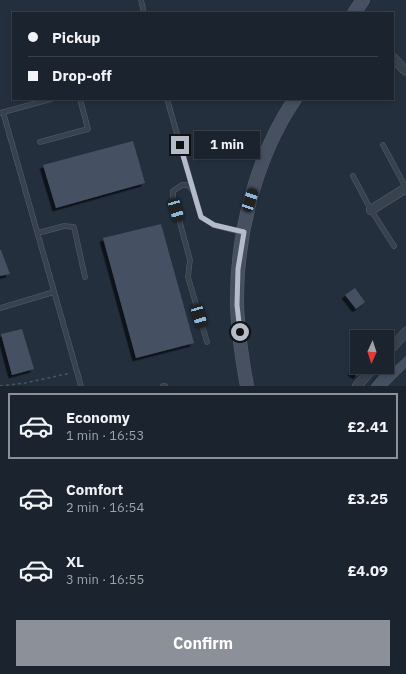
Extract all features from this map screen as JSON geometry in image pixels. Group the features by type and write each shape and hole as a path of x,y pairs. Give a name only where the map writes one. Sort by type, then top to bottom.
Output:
{"main road":[{"path":"355,12 363,0"},
{"path":"248,386 242,358 237,305 238,269 250,200 264,158 284,115 294,100"}],"street":[{"path":"394,59 406,71"},
{"path":"371,210 406,188"},
{"path":"394,346 405,335"},
{"path":"357,386 368,374"}],"lane":[{"path":"141,0 144,12"},
{"path":"47,100 1,113 38,233 81,386"},
{"path":"40,142 88,129 80,100"},
{"path":"167,100 201,217 214,225 244,232"},
{"path":"383,145 406,188"},
{"path":"353,176 371,210 394,246"},
{"path":"194,191 188,185 182,185 173,191 173,197 190,260 188,277 206,342"},
{"path":"38,233 64,226 74,227 85,277"},
{"path":"0,308 54,292"}],"path":[{"path":"0,386 25,383 77,372"}],"building":[{"path":"133,141 145,183 56,208 43,165"},
{"path":"161,224 194,343 136,358 103,238"},
{"path":"0,250 10,274 0,276"},
{"path":"355,288 365,302 356,309 345,295"},
{"path":"22,329 34,369 12,375 1,334"},
{"path":"406,356 406,368 388,386 370,386 380,374 394,374 394,367"}],"route":[{"path":"180,145 201,217 214,225 244,232 238,269 237,305 240,332"}]}
